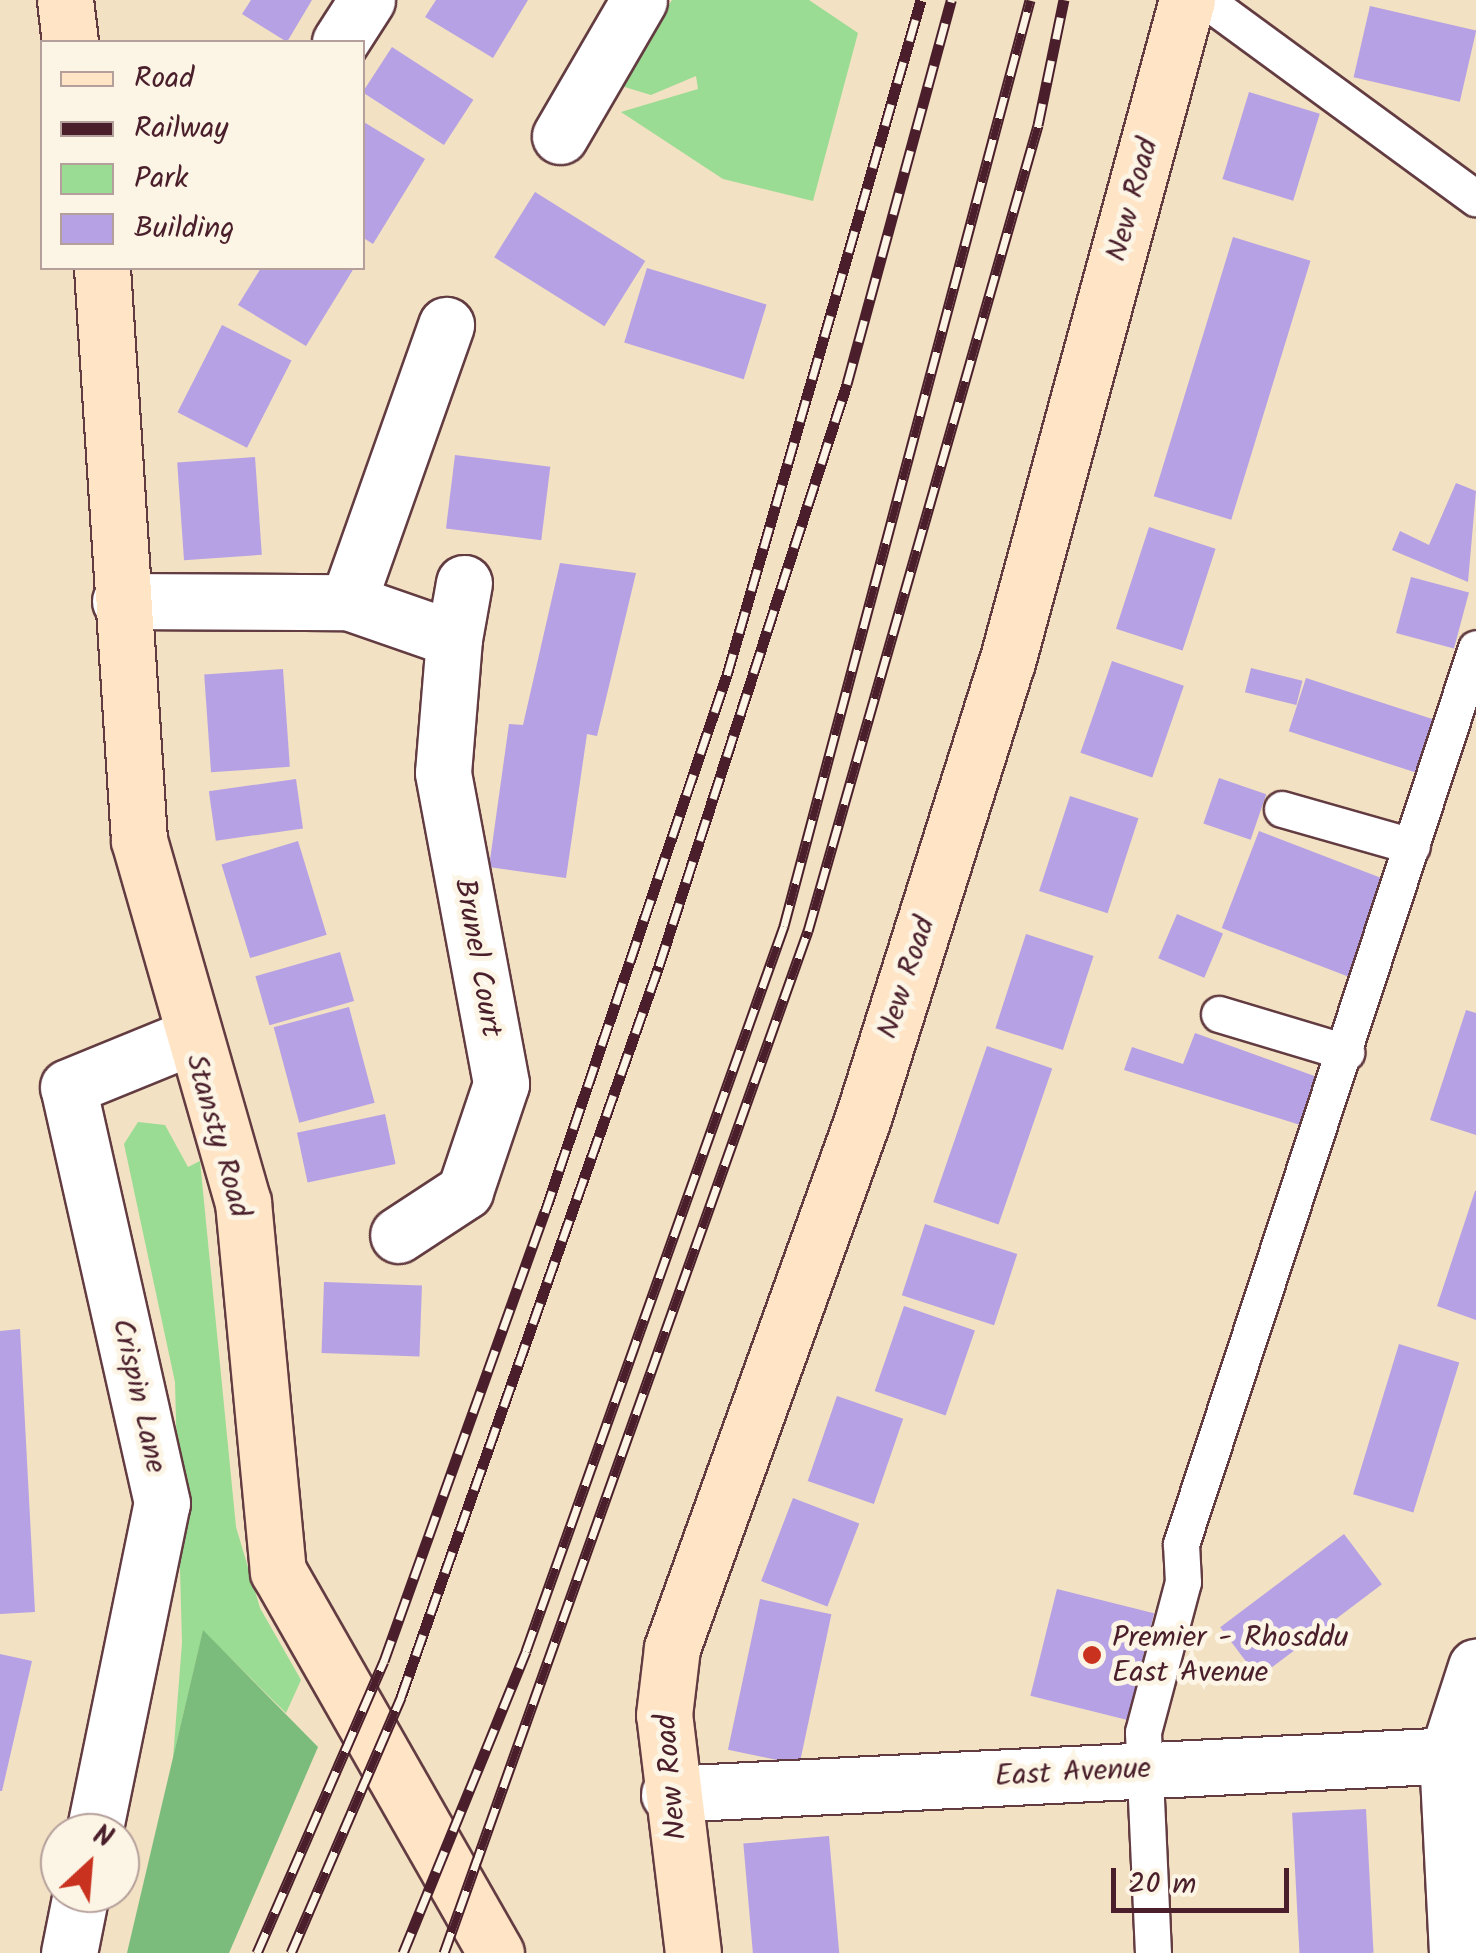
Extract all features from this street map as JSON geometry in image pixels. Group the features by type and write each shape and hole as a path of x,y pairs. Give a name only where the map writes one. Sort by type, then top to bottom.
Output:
{"main road":[{"path":"65,0 70,40"},
{"name":"New Road","path":"693,1953 669,1794 664,1716 672,1648 862,1118 1007,662 1187,0"},
{"name":"Stansty Road","path":"105,270 120,601 139,840 188,1038 242,1202 278,1572 496,1953"}],"street":[{"path":"341,40 367,0"},
{"path":"560,136 640,0"},
{"path":"348,602 446,324"},
{"name":"Brunel Court","path":"398,1235 466,1191 501,1084 444,773 454,639 464,583"},
{"path":"120,601 348,602 454,639"},
{"name":"Crispin Lane","path":"98,1813 162,1503 68,1087 188,1038"},
{"path":"1457,1953 1462,1755 1476,1666"},
{"name":"East Avenue","path":"669,1794 1462,1755"},
{"path":"69,1953 77,1913"}],"lane":[{"path":"1205,0 1476,198"},
{"path":"1153,1953 1142,1732 1183,1582 1184,1532 1346,1052 1476,648"},
{"path":"1282,809 1412,846"},
{"path":"1219,1014 1346,1052"}],"green space":[{"path":"672,0 809,0 858,33 813,201 723,179 621,112 698,89 696,76 651,95 618,85"},
{"path":"138,1122 165,1125 188,1167 200,1161 236,1527 260,1608 301,1680 286,1713 203,1631 173,1758 182,1643 175,1382 124,1144"},
{"path":"203,1630 318,1747 229,1953 127,1953 136,1913 140,1913 140,1898"}],"building":[{"path":"251,0 312,0 288,40 242,14"},
{"path":"436,0 528,0 493,58 425,17"},
{"path":"1370,6 1476,30 1460,102 1354,77"},
{"path":"392,47 473,100 444,145 365,94"},
{"path":"1249,92 1320,114 1293,201 1222,179"},
{"path":"365,123 425,159 373,244 365,239"},
{"path":"535,192 645,261 604,326 494,257"},
{"path":"1233,237 1310,261 1231,520 1154,496"},
{"path":"647,268 767,305 744,379 624,343"},
{"path":"260,270 353,270 306,346 238,305"},
{"path":"222,325 291,360 247,448 178,412"},
{"path":"455,455 550,467 541,540 446,528"},
{"path":"255,457 262,555 184,560 177,462"},
{"path":"1456,483 1476,491 1468,582 1392,550 1400,531 1429,545"},
{"path":"1149,527 1216,549 1183,650 1116,629"},
{"path":"560,563 636,573 597,736 587,734 566,878 489,867 509,724 523,725"},
{"path":"1411,577 1469,593 1454,649 1396,633"},
{"path":"1112,661 1184,686 1152,777 1080,753"},
{"path":"1251,668 1302,681 1296,705 1245,692"},
{"path":"283,669 290,767 211,772 204,675"},
{"path":"1306,678 1444,723 1427,776 1289,731"},
{"path":"1219,778 1266,794 1251,840 1203,823"},
{"path":"296,779 303,829 216,841 209,791"},
{"path":"1070,796 1138,818 1108,913 1039,891"},
{"path":"1259,831 1394,883 1357,980 1222,928"},
{"path":"298,841 327,935 250,958 221,864"},
{"path":"1177,914 1223,934 1204,978 1158,958"},
{"path":"1026,934 1094,956 1063,1050 995,1028"},
{"path":"340,952 354,1001 269,1025 255,976"},
{"path":"349,1007 375,1103 299,1123 274,1027"},
{"path":"1466,1010 1476,1013 1476,1135 1430,1120"},
{"path":"1195,1033 1331,1082 1313,1129 1124,1070 1132,1047 1183,1064"},
{"path":"987,1046 1052,1068 999,1224 933,1202"},
{"path":"385,1114 396,1164 308,1183 297,1133"},
{"path":"1476,1191 1476,1320 1437,1306"},
{"path":"925,1224 1017,1254 994,1325 902,1295"},
{"path":"324,1282 422,1285 419,1356 322,1353"},
{"path":"904,1306 975,1330 946,1416 875,1391"},
{"path":"20,1329 35,1612 0,1614 0,1331"},
{"path":"1399,1344 1459,1362 1413,1513 1353,1494"},
{"path":"837,1396 903,1419 874,1504 808,1481"},
{"path":"793,1498 859,1523 827,1607 761,1581"},
{"path":"1344,1534 1382,1584 1258,1678 1220,1627"},
{"name":"Premier - Rhosddu East Avenue","path":"1057,1589 1154,1613 1127,1720 1030,1696"},
{"path":"760,1599 831,1614 799,1765 728,1750"},
{"path":"0,1654 32,1661 2,1791 0,1791"},
{"path":"1366,1809 1374,1953 1299,1953 1292,1813"},
{"path":"829,1836 839,1953 753,1953 743,1843"}],"railway":[{"path":"257,1953 384,1661 545,1212 727,675 921,0"},
{"path":"291,1953 401,1697 659,966 847,384 951,0"},
{"path":"403,1953 526,1651 784,926 1030,0"},
{"path":"444,1953 808,931 1038,125 1064,0"}],"place":[{"name":"Premier - Rhosddu East Avenue","path":"1092,1655"}]}
